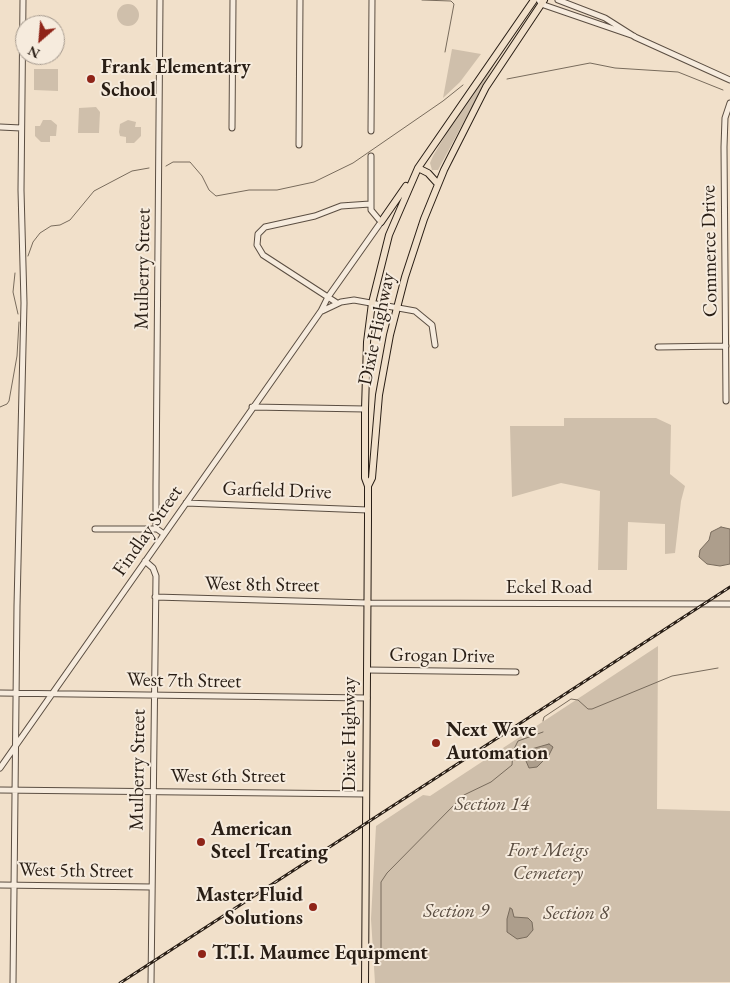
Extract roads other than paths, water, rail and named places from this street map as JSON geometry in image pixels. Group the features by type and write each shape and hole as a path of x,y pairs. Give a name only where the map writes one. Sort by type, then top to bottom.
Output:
{"main road":[{"name":"Dixie Highway","path":"368,486 372,478 382,376 396,307 413,249 438,184 494,75 539,0"},
{"name":"Dixie Highway","path":"364,983 368,602 368,486 365,478 365,409 367,342 372,303 389,235 418,168 539,0"},
{"path":"381,222 418,168 428,173 438,184"}],"street":[{"path":"13,983 15,746 24,303 21,128 23,0"},
{"name":"Mulberry Street","path":"157,529 160,0"},
{"path":"232,128 233,0"},
{"path":"299,145 300,0"},
{"path":"371,131 372,0"},
{"path":"539,0 635,37 730,80"},
{"path":"558,0 605,18 635,37"},
{"name":"Commerce Drive","path":"726,401 724,131 730,103"},
{"path":"0,127 21,128"},
{"path":"371,156 370,204 372,213 381,222"},
{"path":"336,303 263,255 256,245 258,234 265,226 315,216 341,206 370,204"},
{"name":"Findlay Street","path":"0,768 321,311 328,297 381,222"},
{"name":"Findlay Street","path":"321,311 336,303 354,300 415,311 428,319 434,330 435,345"},
{"path":"658,347 726,346"},
{"path":"252,408 365,409"},
{"name":"Garfield Drive","path":"186,503 368,510"},
{"path":"95,528 157,529 164,534"},
{"name":"Mulberry Street","path":"145,561 155,572 152,983"},
{"name":"West 8th Street","path":"155,598 368,602"},
{"name":"Eckel Road","path":"368,602 730,604"},
{"name":"Grogan Drive","path":"367,670 516,672"},
{"name":"West 7th Street","path":"0,694 367,698"},
{"name":"West 6th Street","path":"0,790 366,794"},
{"name":"West 5th Street","path":"0,885 152,887"}],"waterway":[{"path":"422,0 451,1 454,4 445,52"},
{"path":"507,79 590,63 615,68 678,72 723,90"},
{"path":"166,166 173,162 190,162 202,176 209,190 216,196 249,190 277,190 314,182 353,163 463,85"},
{"path":"28,256 33,242 40,233 51,226 60,225 70,220 94,191 132,171 149,168"},
{"path":"15,273 13,292 18,314"},
{"path":"0,407 9,401 17,356 19,322"},
{"path":"543,721 544,717 571,699 578,700 588,709 592,709 672,676 718,668"},
{"path":"464,795 491,782 512,765 513,751 518,741 543,732"},
{"path":"381,954 381,882 387,873 457,802"}],"railway":[{"path":"120,983 730,587"}],"place":[{"name":"Frank Elementary School","path":"91,79"},
{"name":"Next Wave Automation","path":"436,743"},
{"name":"American Steel Treating","path":"201,842"},
{"name":"Master Fluid Solutions","path":"313,907"},
{"name":"T.T.I. Maumee Equipment","path":"202,954"}],"park label":[{"name":"Section 14","path":"492,805"},
{"name":"Fort Meigs Cemetery","path":"548,862"},
{"name":"Section 9","path":"456,912"},
{"name":"Section 8","path":"576,914"}]}
